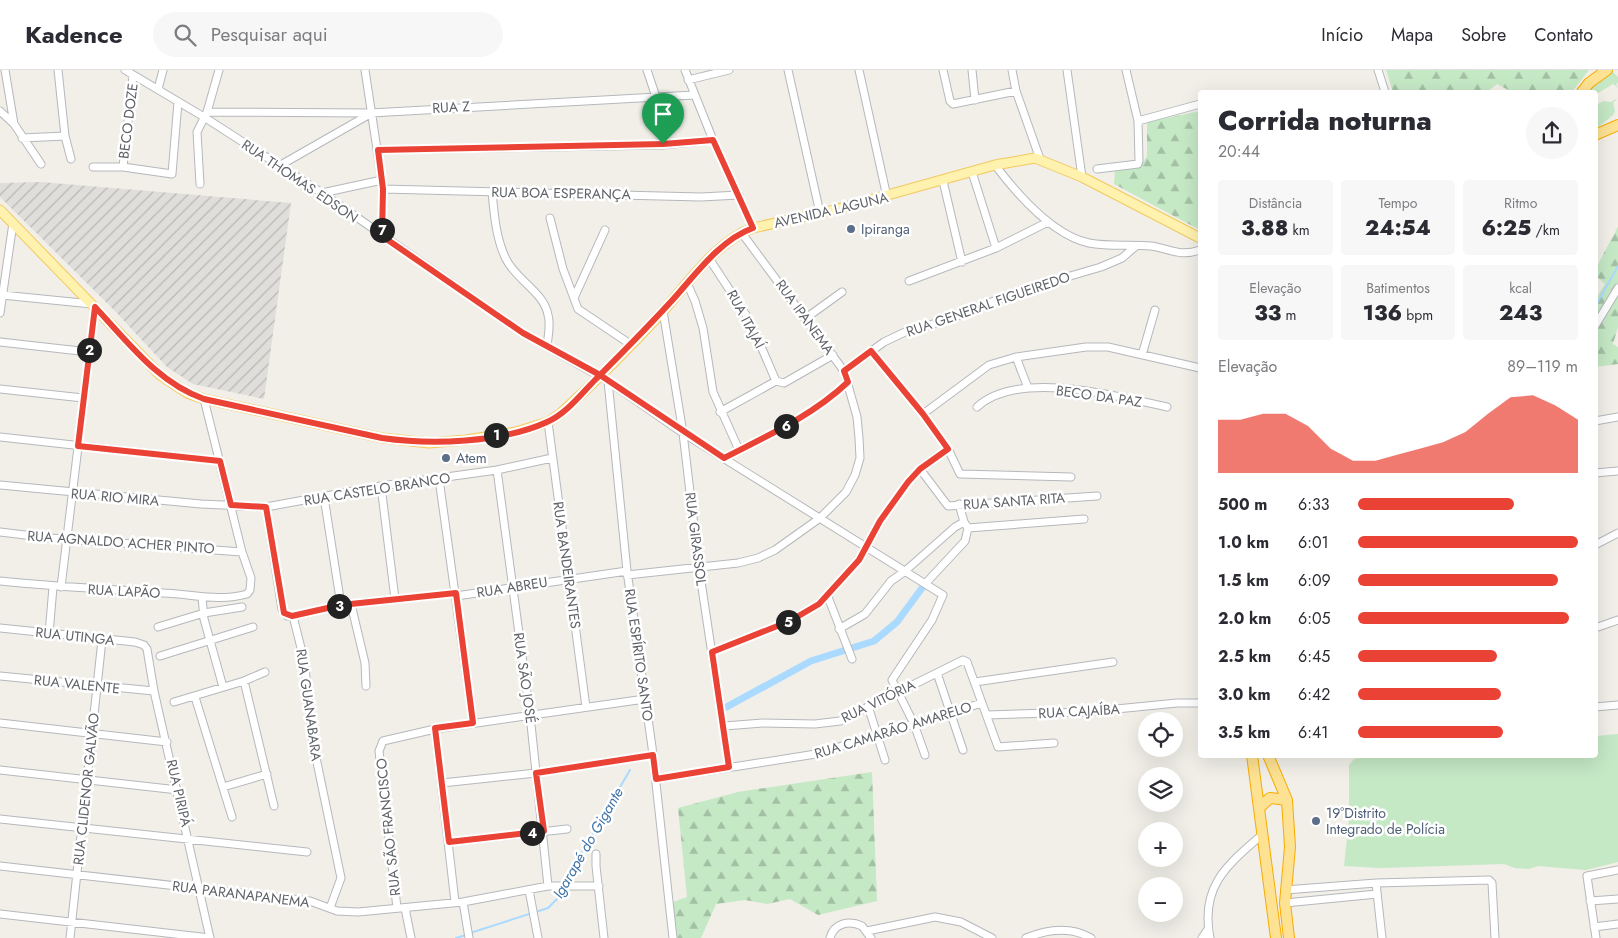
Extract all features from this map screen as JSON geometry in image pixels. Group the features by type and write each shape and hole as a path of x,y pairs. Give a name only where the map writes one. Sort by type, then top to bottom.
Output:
{"highway":[{"path":"1584,90 1589,83 1607,70"},
{"path":"1598,134 1618,125"},
{"path":"1252,758 1276,938"},
{"path":"1269,758 1287,800 1290,847 1285,903 1289,938"},
{"path":"1260,807 1270,798 1287,800"}],"main road":[{"path":"1589,83 1596,70"},
{"name":"AVENIDA LAGUNA","path":"0,210 160,375 187,393 204,399 382,438 409,442 448,442 487,437 516,432 548,422 604,378 630,344 727,243 742,232 753,228 887,197 996,165 1028,158 1040,159 1082,176 1198,237"}],"street":[{"path":"5,70 14,124"},
{"path":"58,70 65,136 71,159"},
{"name":"RUA THOMAS EDSON","path":"125,70 178,102 206,114 523,333 604,378 683,433 943,596 928,626 892,678 892,685 897,691"},
{"path":"158,89 163,70"},
{"path":"200,184 197,132 206,114 219,70"},
{"path":"365,70 383,189 382,236"},
{"path":"647,70 656,97"},
{"path":"685,70 713,140 753,228"},
{"path":"688,80 729,70"},
{"path":"788,70 820,213"},
{"path":"859,70 887,197"},
{"path":"943,70 951,103 1016,91"},
{"path":"972,70 975,100"},
{"path":"1012,70 1016,91 1040,159"},
{"path":"1067,70 1082,176"},
{"path":"1097,169 1138,164 1140,150 1138,121 1126,70"},
{"path":"1378,70 1384,90"},
{"name":"BECO DOZE","path":"123,167 134,76"},
{"name":"RUA Z","path":"206,114 371,113 694,95"},
{"path":"93,167 123,167 171,174 174,168 178,102"},
{"path":"1138,121 1198,105"},
{"path":"0,111 14,124 42,164"},
{"path":"279,166 371,113"},
{"path":"22,138 65,136"},
{"path":"378,150 663,144 713,140"},
{"path":"996,165 1014,189 1048,222 1088,242 1152,246 1182,254 1198,250"},
{"path":"972,172 996,248"},
{"path":"322,193 382,180"},
{"path":"943,180 962,262"},
{"name":"RUA BOA ESPERANÇA","path":"383,189 701,197 739,195"},
{"path":"492,191 494,218 506,259 514,273 545,306 548,315 547,346"},
{"path":"550,218 556,246 578,308 588,318 630,344"},
{"path":"909,281 996,248 1048,222"},
{"path":"0,314 3,257 13,223"},
{"path":"574,298 605,230"},
{"name":"RUA IPANEMA","path":"627,573 699,568 758,558 775,550 820,518 846,492 855,475 860,458 857,417 844,371 742,232"},
{"name":"RUA GENERAL FIGUEIREDO","path":"844,371 884,342 905,332 950,319 1018,291 1101,267 1122,258 1136,246"},
{"name":"RUA ITAJAÍ","path":"710,260 750,322 776,381"},
{"path":"687,283 695,301 703,328 713,392 720,412 739,450"},
{"path":"1598,321 1618,288"},
{"path":"806,318 842,292"},
{"path":"1,300 93,305 67,540 49,634"},
{"path":"1142,356 1155,310"},
{"name":"RUA GIRASSOL","path":"663,311 683,433 699,568 729,767"},
{"path":"0,342 89,352"},
{"path":"923,414 989,365 1016,357 1094,346 1108,347 1198,368"},
{"path":"871,351 923,414 948,449 962,476 1071,476"},
{"path":"720,412 776,381 784,383 833,355"},
{"path":"1016,357 1028,388"},
{"name":"RUA ESPÍRITO SANTO","path":"604,378 627,573 656,779 673,938"},
{"path":"724,458 793,422 827,401 848,382"},
{"name":"BECO DA PAZ","path":"976,407 986,399 1001,393 1028,388 1092,392 1167,407"},
{"path":"0,389 83,398"},
{"path":"204,399 242,552"},
{"path":"1598,420 1618,417"},
{"name":"RUA BANDEIRANTES","path":"548,422 586,707"},
{"path":"0,437 220,461"},
{"path":"712,652 790,621 806,613 828,597 849,574 880,521 920,469 948,449"},
{"name":"RUA CASTELO BRANCO","path":"231,505 266,507 381,486 497,470 552,458"},
{"name":"RUA SANTA RITA","path":"920,469 948,506 1097,496"},
{"name":"RUA SÃO JOSÉ","path":"497,470 530,715 544,831 548,886"},
{"path":"1598,473 1618,471"},
{"path":"439,479 473,723"},
{"name":"RUA RIO MIRA","path":"0,485 73,493 231,505"},
{"path":"381,486 395,599"},
{"path":"324,497 341,605"},
{"path":"925,584 965,542 966,525 959,504"},
{"name":"RUA GUANABARA","path":"266,507 282,608 288,616 292,616 304,660 314,748 341,878 330,908"},
{"path":"839,629 865,614 891,581 904,572 955,527 1084,518"},
{"name":"RUA AGNALDO ACHER PINTO","path":"0,532 67,540 242,552"},
{"path":"1598,543 1618,533"},
{"name":"RUA LAPÃO","path":"0,581 57,587 228,598 247,594 250,590 251,578 242,552"},
{"name":"RUA ABREU","path":"292,616 341,605 512,588 570,578 627,573"},
{"path":"202,597 210,640 223,687"},
{"path":"828,597 852,659"},
{"path":"351,604 365,663 366,686"},
{"path":"158,627 204,613 242,607"},
{"path":"1598,627 1618,620"},
{"path":"160,656 253,627"},
{"name":"RUA UTINGA","path":"0,628 140,643 147,649"},
{"name":"RUA CLIDENOR GALVÃO","path":"70,938 102,640"},
{"name":"RUA PIRIPÁ","path":"147,649 154,691 178,790 210,938"},
{"name":"RUA VITÓRIA","path":"724,726 763,723 829,723 851,716 897,691 963,660 967,662 975,682"},
{"path":"1054,743 998,748 975,682 1113,662"},
{"path":"174,702 244,681 265,672"},
{"path":"937,673 963,750"},
{"name":"RUA VALENTE","path":"0,676 154,691"},
{"path":"244,681 274,806"},
{"path":"897,691 914,724 925,755"},
{"path":"195,696 232,817"},
{"path":"469,936 459,902 449,842 435,728 645,699"},
{"name":"RUA CAMARÃO AMARELO","path":"656,779 816,754 878,737 982,703"},
{"name":"RUA CAJAÍBA","path":"987,715 1086,712 1176,703 1198,703"},
{"path":"1598,707 1618,705"},
{"path":"868,706 885,760"},
{"path":"0,723 92,735 167,742"},
{"name":"RUA SÃO FRANCISCO","path":"397,908 380,746 383,741 390,738 435,728"},
{"path":"442,783 536,773 653,755"},
{"path":"0,770 178,790"},
{"path":"223,787 267,774"},
{"path":"0,819 307,852"},
{"path":"449,842 567,829"},
{"path":"1210,938 1208,906 1214,884 1233,862 1263,834"},
{"path":"596,854 604,938"},
{"name":"RUA PARANAPANEMA","path":"0,866 310,901 337,911 358,912 459,902 548,886 599,886"},
{"path":"1596,938 1587,876 1618,870"},
{"path":"1285,890 1376,883 1491,881 1494,938"},
{"path":"1376,883 1382,938"},
{"path":"529,890 538,938"},
{"path":"1285,903 1377,894"},
{"path":"1590,902 1618,899"},
{"path":"405,908 411,938"},
{"path":"0,914 210,938"},
{"path":"830,938 836,928 848,922 862,926 869,934 935,917 961,922 992,938"},
{"path":"1594,926 1618,924"},
{"path":"1026,938 1059,929 1076,931 1091,938"},
{"path":"1202,938 1208,929"}],"shaded area":[{"path":"41,182 291,203 264,399 193,384 167,367 114,310 0,197 0,183"}],"green space":[{"path":"1386,70 1589,70 1574,90 1508,90 1497,84 1490,90 1392,90"},
{"path":"1602,70 1611,70 1618,77 1618,83 1616,84 1618,88 1613,84 1598,93 1598,90 1588,90"},
{"path":"1618,98 1613,103 1615,111 1613,115 1598,128 1598,104 1603,101 1611,102"},
{"path":"1198,111 1198,229 1114,184 1115,169 1140,167 1147,156 1147,122"},
{"path":"1618,226 1618,327 1613,344 1618,347 1618,364 1598,367 1598,295 1605,284 1598,278 1598,265"},
{"path":"1618,734 1618,862 1586,870 1538,866 1529,869 1515,868 1504,864 1381,868 1344,866 1349,819 1349,765 1354,759 1598,758 1598,736"},
{"path":"872,772 877,901 818,915 790,899 767,904 745,900 716,904 701,938 677,938 673,902 687,897 678,808 738,792"}],"waterway":[{"path":"1598,302 1618,266"},
{"path":"721,710 811,661 874,641 897,622 925,584"},
{"name":"Igarapé do Gigante","path":"564,883 630,770"},
{"name":"Igarapé do Gigante","path":"470,933 548,908 557,899 562,887"},
{"name":"Igarapé do Gigante","path":"456,938 466,935"}],"place":[{"name":"Ipiranga","path":"851,229"},
{"name":"Atem","path":"446,458"},
{"name":"19°Distrito Integrado de Polícia","path":"1316,821"}],"route":[{"path":"663,144 378,150 383,189 382,236 523,333 600,375 683,433 724,458 793,422 827,401 848,382 844,371 871,351 923,414 948,449 920,469 908,482 880,521 859,560 828,597 806,613 790,621 712,652 729,767 656,779 653,755 536,773 544,831 449,842 435,728 473,723 456,593 341,605 292,616 284,613 266,507 231,505 220,461 78,446 95,307 160,375 187,393 204,399 382,438 409,442 448,442 516,432 548,422 560,414 600,375 663,311 687,283 727,243 742,232 753,228 713,140 663,144"}]}
